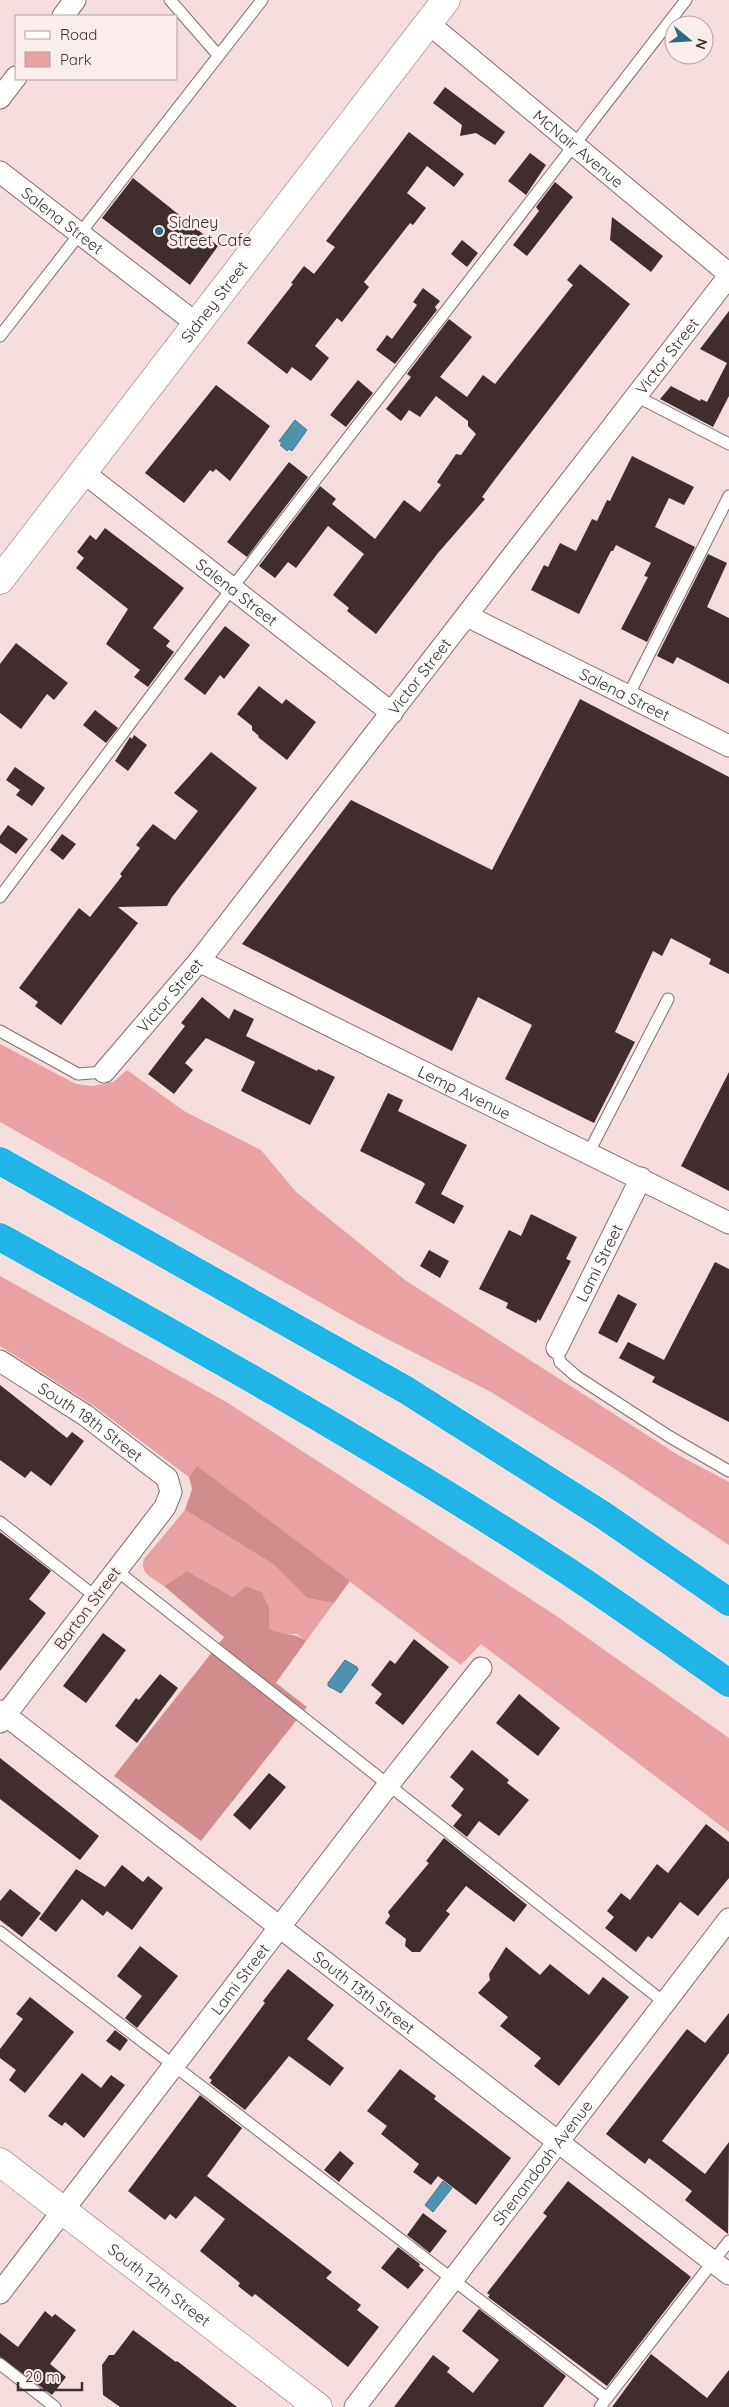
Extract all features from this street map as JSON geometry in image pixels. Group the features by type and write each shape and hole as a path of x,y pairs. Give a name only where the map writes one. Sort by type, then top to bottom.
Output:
{"highway":[{"path":"0,1161 406,1390 603,1515 729,1602"},
{"path":"0,1236 251,1378 453,1498 550,1559 729,1683"}],"street":[{"path":"64,15 75,0"},
{"name":"Sidney Street","path":"0,580 446,0"},
{"name":"McNair Avenue","path":"428,23 729,275"},
{"path":"0,98 15,78"},
{"name":"Salena Street","path":"0,172 197,324"},
{"name":"Victor Street","path":"104,1072 199,961 729,275"},
{"name":"Salena Street","path":"83,472 392,712"},
{"name":"Salena Street","path":"467,616 729,746"},
{"name":"Lemp Avenue","path":"199,961 589,1152 729,1223"},
{"name":"Lami Street","path":"557,1348 641,1178"},
{"name":"South 18th Street","path":"0,1361 85,1415 167,1478 172,1492"},
{"name":"Barton Street","path":"2,1716 165,1507 172,1492"},
{"name":"Lami Street","path":"0,2293 281,1928 389,1784 481,1668"},
{"name":"South 13th Street","path":"2,1716 721,2267"},
{"name":"Shenandoah Avenue","path":"355,2407 729,1919"},
{"name":"South 12th Street","path":"0,2162 318,2407"}],"lane":[{"path":"170,0 218,54"},
{"path":"0,336 262,0"},
{"path":"0,897 232,588 686,0"},
{"path":"636,396 729,444"},
{"path":"628,696 729,496"},
{"path":"589,1152 668,998"},
{"path":"0,1031 78,1074 104,1072"},
{"path":"557,1348 560,1362 576,1376 670,1437 729,1471"},
{"path":"0,1522 96,1596"},
{"path":"116,1570 665,2003"},
{"path":"0,1932 453,2280 604,2402 721,2267 729,2241"},
{"path":"0,2364 55,2407"}],"green space":[{"path":"0,1044 76,1084 93,1086 113,1082 127,1070 184,1111 261,1150 296,1192 405,1280 678,1455 729,1482 729,1545 612,1467 491,1392 362,1326 0,1122"},
{"path":"0,1276 228,1403 555,1615 729,1738 729,1832 481,1644 461,1665 197,1467 189,1477 94,1406 0,1346"},
{"path":"185,1510 273,1564 307,1598 334,1603 306,1641 297,1634 279,1634 269,1628 269,1607 262,1592 246,1586 233,1597 187,1571 164,1586 145,1572 143,1568 144,1559"}],"shaded area":[{"path":"197,1466 350,1581 334,1603 307,1598 273,1564 185,1510 192,1489 189,1477"},
{"path":"187,1571 233,1597 246,1586 262,1592 269,1607 269,1628 306,1641 276,1683 307,1707 201,1841 114,1776 224,1637 164,1586"}],"water":[{"path":"295,420 307,430 292,451 289,449 287,451 280,445 282,443 279,441"},
{"path":"345,1660 357,1667 358,1670 341,1693 328,1686 328,1683"},
{"path":"443,2181 452,2188 433,2212 425,2205"}],"building":[{"path":"445,87 505,132 495,145 476,133 460,136 462,125 433,103"},
{"path":"409,132 464,174 454,187 427,166 407,193 426,208 413,225 410,223 364,282 369,287 342,322 337,318 315,346 329,358 311,381 292,367 287,374 247,343 293,284 291,283 304,266 314,274 335,247 326,241"},
{"path":"530,153 546,165 526,195 508,181"},
{"name":"Sidney Street Cafe","path":"133,178 218,246 190,285 102,218"},
{"path":"555,182 573,197 527,256 513,245 539,211 536,207"},
{"path":"612,217 663,256 651,272 610,240"},
{"path":"462,240 478,253 467,267 451,254"},
{"path":"580,264 630,304 496,478 482,497 485,499 438,553 376,634 347,611 349,608 333,595 364,554 328,526 296,568 288,562 275,578 259,566 320,486 336,499 332,504 375,539 404,500 420,512 441,485 437,482 456,454 461,455 476,434 468,426 468,421 436,396 420,417 409,410 401,421 386,409 411,377 407,374 449,319 472,337 440,377 467,397 483,375 495,384 573,285 567,280"},
{"path":"423,288 440,301 435,307 437,310 395,364 376,350 387,335 392,339 417,305 413,302"},
{"path":"729,311 729,396 713,427 660,399 671,386 700,401 701,399 707,402 727,363 700,349"},
{"path":"358,380 373,393 346,427 330,415"},
{"path":"216,385 270,426 230,481 216,469 213,472 210,470 184,503 145,473"},
{"path":"632,456 694,487 684,505 669,498 655,527 695,547 647,642 621,629 648,577 644,576 651,563 616,545 613,551 611,551 579,614 531,590 544,565 548,567 560,543 576,551 592,519 597,521 607,500 610,501"},
{"path":"289,462 308,477 247,557 227,542"},
{"path":"105,528 184,588 153,628 170,641 166,646 174,652 148,687 134,677 140,670 106,644 128,609 76,568 84,558 77,552 90,535 96,540"},
{"path":"708,554 727,563 707,607 729,618 729,684 677,657 673,664 657,656"},
{"path":"225,626 250,645 224,679 220,675 205,695 184,679"},
{"path":"16,643 68,683 54,700 47,694 21,729 0,713 0,664"},
{"path":"259,686 282,704 286,699 316,722 287,760 258,737 252,730 252,726 237,714"},
{"path":"580,699 729,777 729,974 709,964 711,959 671,938 662,956 653,951 615,1032 635,1042 594,1123 505,1079 532,1025 478,997 452,1051 242,944 351,800 492,870"},
{"path":"95,710 118,728 106,743 83,725"},
{"path":"134,735 147,745 128,771 115,761 130,737 132,739"},
{"path":"211,752 257,788 167,906 118,907 138,923 61,1025 35,1006 38,1002 19,988 79,908 90,917 122,876 120,874 140,848 136,845 153,824 175,840 198,811 174,793"},
{"path":"15,767 45,788 32,806 16,795 20,790 6,780"},
{"path":"8,825 28,839 16,854 0,843 0,836"},
{"path":"62,834 76,844 63,860 50,850"},
{"path":"202,997 229,1019 234,1009 254,1019 246,1036 317,1071 318,1069 335,1077 310,1125 241,1091 255,1062 206,1038 185,1063 193,1070 174,1094 148,1074 185,1026 181,1023"},
{"path":"729,1072 729,1191 681,1166"},
{"path":"388,1093 403,1100 398,1111 467,1145 441,1194 464,1206 454,1224 415,1203 425,1184 423,1182 360,1151"},
{"path":"531,1214 577,1237 566,1259 571,1261 540,1321 538,1319 536,1323 506,1308 508,1303 479,1289 509,1230 521,1236"},
{"path":"429,1250 449,1261 440,1278 420,1266"},
{"path":"715,1262 729,1269 729,1422 652,1382 655,1377 619,1358 628,1342 664,1360"},
{"path":"618,1294 637,1304 617,1343 598,1333"},
{"path":"0,1385 67,1438 72,1432 84,1441 51,1486 31,1471 25,1478 0,1460"},
{"path":"0,1532 51,1571 29,1599 46,1613 0,1671"},
{"path":"103,1633 126,1650 86,1703 63,1686"},
{"path":"414,1639 449,1667 403,1725 375,1703 382,1694 371,1685 390,1660 395,1664"},
{"path":"160,1674 178,1688 137,1743 115,1726 136,1698 139,1700"},
{"path":"519,1694 560,1728 538,1756 496,1723"},
{"path":"472,1750 509,1780 507,1783 529,1800 499,1836 479,1821 467,1837 453,1826 462,1815 451,1806 464,1789 450,1777"},
{"path":"0,1758 99,1836 80,1860 0,1799"},
{"path":"269,1773 286,1787 250,1830 233,1815"},
{"path":"706,1824 729,1842 729,1878 698,1916 680,1902 652,1939 648,1936 636,1952 605,1928 614,1917 607,1911 621,1893 630,1900 657,1864 668,1873"},
{"path":"444,1838 527,1905 514,1922 466,1886 446,1911 450,1914 420,1952 412,1952 405,1946 406,1939 385,1923 390,1916 388,1912 429,1863 426,1861"},
{"path":"122,1865 143,1882 148,1876 163,1888 132,1930 107,1911 103,1916 82,1899 56,1932 39,1919 76,1869 105,1887"},
{"path":"10,1889 41,1913 22,1937 0,1920 0,1901"},
{"path":"140,1946 178,1976 137,2028 125,2018 142,1996 117,1976"},
{"path":"506,1947 540,1975 550,1964 589,1995 603,1977 629,1997 559,2086 534,2066 541,2058 500,2026 508,2017 478,1993 490,1980 489,1974"},
{"path":"288,1969 334,2005 307,2039 344,2068 330,2086 289,2056 245,2110 210,2083 212,2080 209,2078"},
{"path":"30,1997 74,2032 25,2093 9,2080 16,2070 0,2058 0,2049 23,2019 16,2014"},
{"path":"729,2013 729,2053 662,2141 705,2174 729,2142 728,2234 685,2200 692,2191 649,2158 645,2164 606,2134 687,2029 705,2043"},
{"path":"115,2030 128,2040 120,2051 106,2041"},
{"path":"400,2069 436,2096 434,2099 511,2158 476,2205 438,2176 431,2185 413,2172 419,2164 381,2134 387,2126 367,2111"},
{"path":"82,2073 101,2088 111,2075 125,2085 84,2138 65,2122 62,2126 48,2116"},
{"path":"200,2095 242,2128 207,2176 332,2272 326,2278 361,2305 357,2310 379,2327 348,2367 255,2294 252,2297 238,2286 240,2283 200,2251 225,2219 195,2196 176,2219 170,2214 165,2220 128,2191"},
{"path":"340,2151 354,2163 339,2182 324,2170"},
{"path":"568,2181 691,2277 607,2386 488,2297 490,2295 487,2293 547,2216 543,2213"},
{"path":"423,2213 447,2231 430,2253 407,2235"},
{"path":"398,2247 420,2264 419,2266 424,2270 408,2289 381,2268"},
{"path":"479,2309 566,2376 543,2407 394,2407 433,2355 450,2368 447,2372 473,2393 499,2360 462,2331"},
{"path":"45,2311 52,2317 55,2314 76,2330 50,2364 66,2377 52,2395 0,2357 0,2333 18,2347"},
{"path":"133,2330 237,2407 120,2407 103,2395 102,2365 109,2355 114,2355"},
{"path":"651,2354 707,2398 729,2370 729,2407 612,2407"}],"place":[{"name":"Sidney Street Cafe","path":"159,231"}]}
